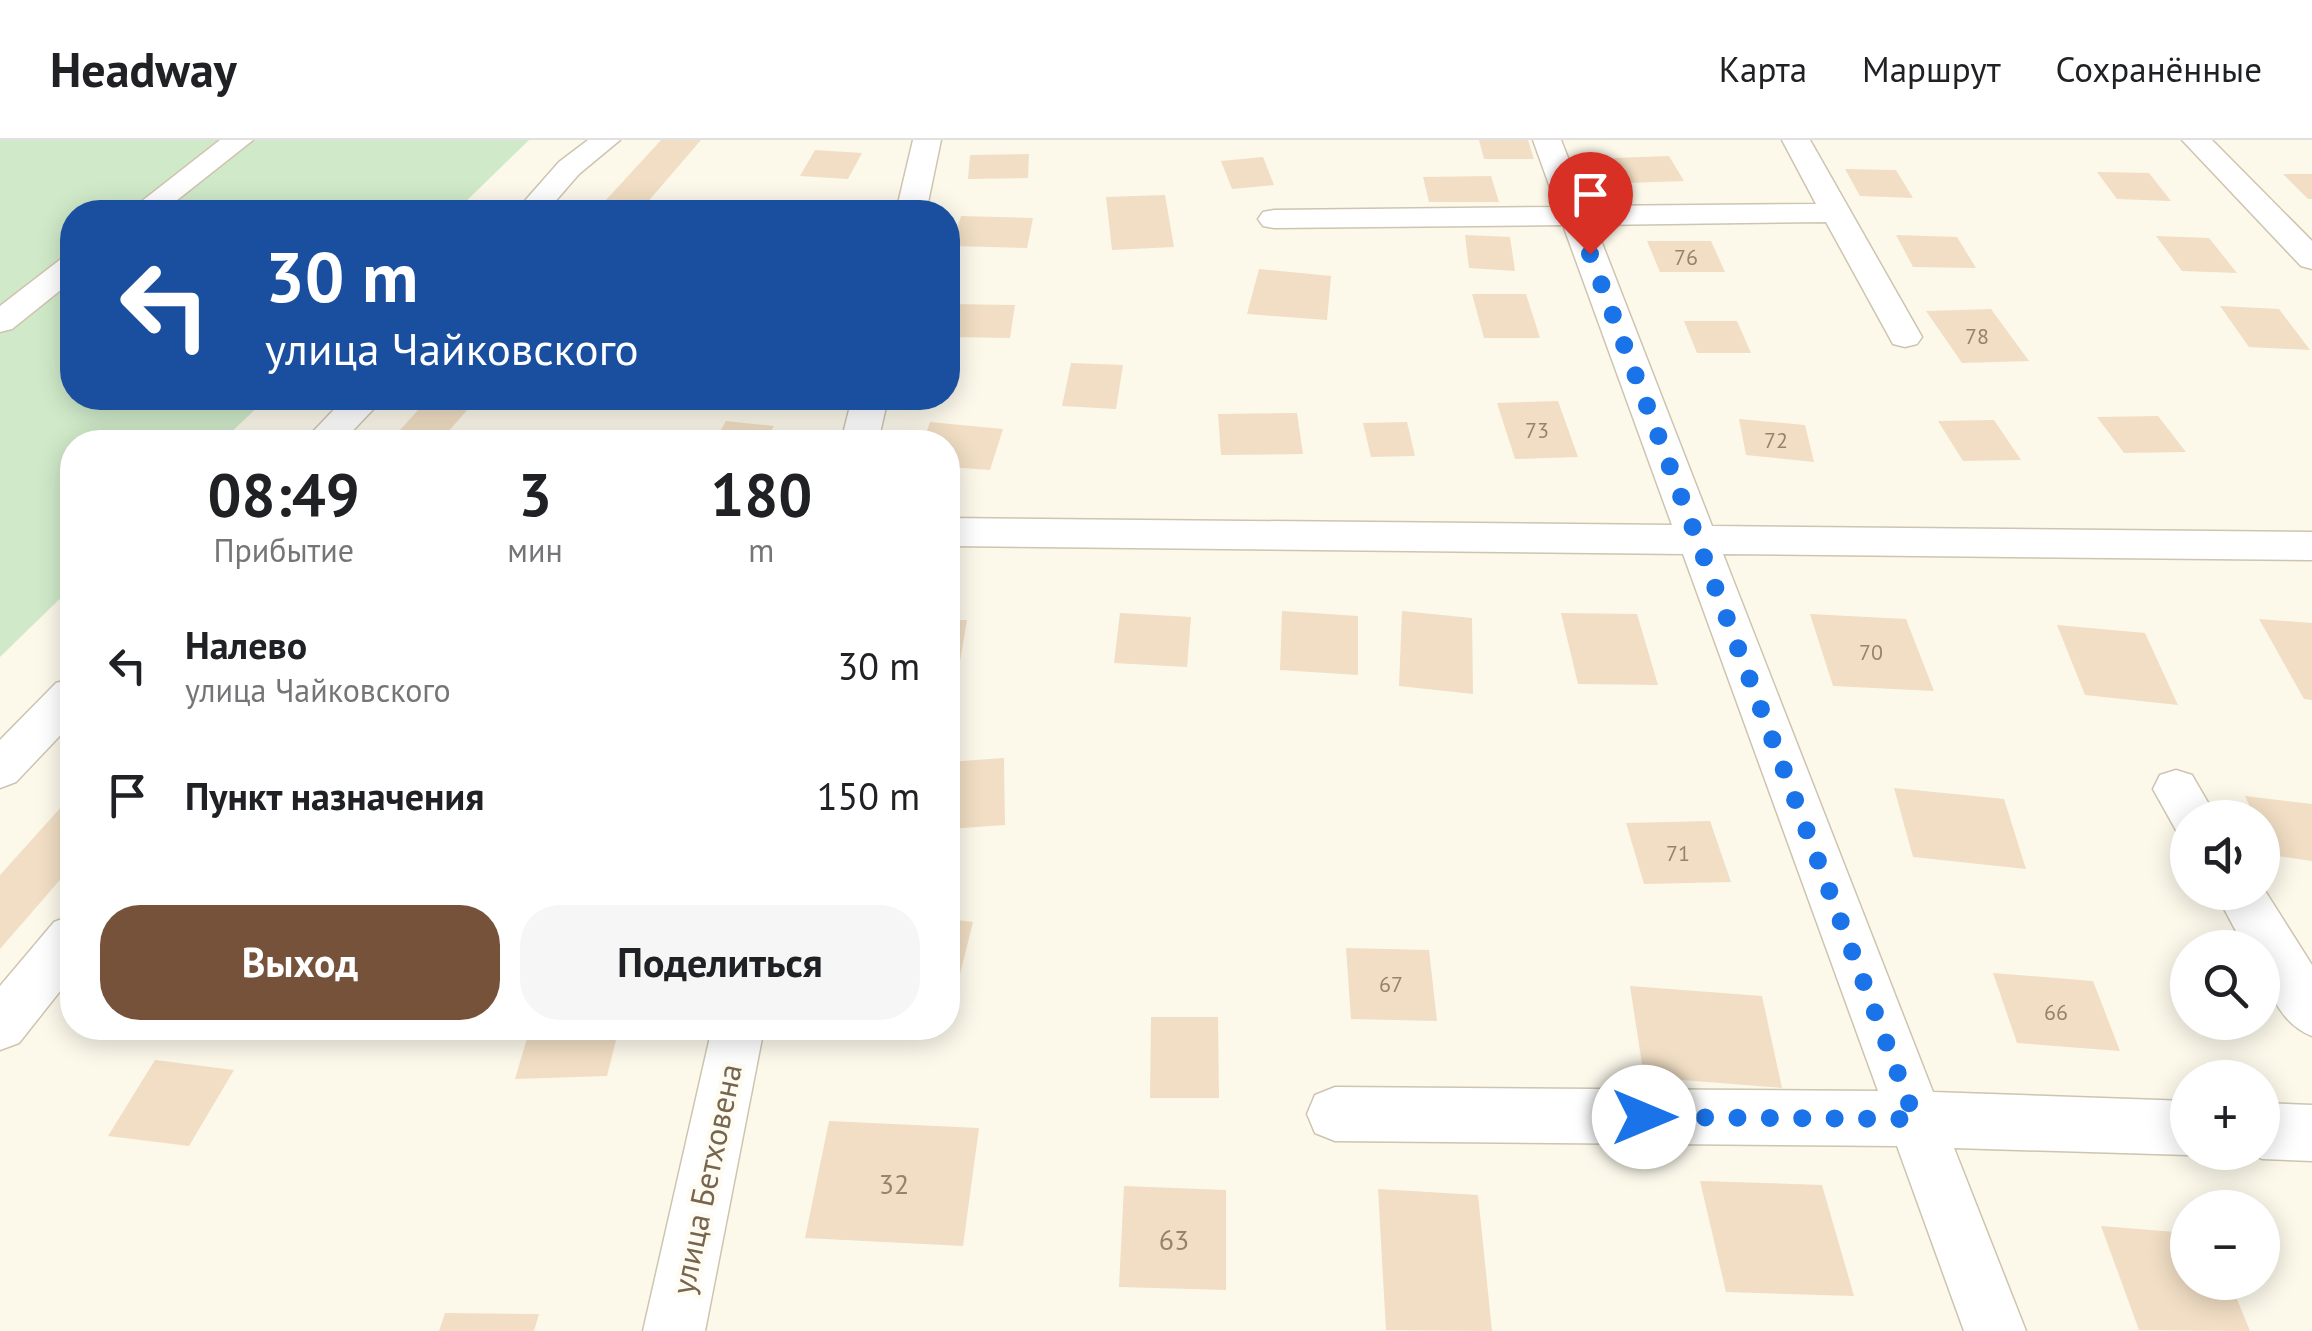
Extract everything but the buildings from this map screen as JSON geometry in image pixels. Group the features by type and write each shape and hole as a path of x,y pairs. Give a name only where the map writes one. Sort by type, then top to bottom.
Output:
{"street":[{"path":"159,200 238,140"},
{"path":"540,200 568,168 606,140"},
{"path":"915,200 928,140"},
{"path":"1547,140 1995,1331"},
{"path":"1796,140 1905,337"},
{"path":"2196,140 2312,259"},
{"path":"1274,219 1836,213"},
{"path":"0,322 60,275"},
{"path":"334,430 354,410"},
{"path":"960,532 2312,546"},
{"path":"0,769 60,707"},
{"path":"2251,910 2312,1012"},
{"path":"0,1025 60,952"},
{"name":"улица Бетховена","path":"674,1331 735,1040"},
{"path":"1335,1114 1915,1119 2170,1127"},
{"path":"2280,1131 2312,1132"}],"green space":[{"path":"0,140 529,140 467,200 60,200 60,410 254,410 234,430 60,430 60,599 0,657"}],"route":[{"path":"1590,254 1915,1119 1644,1117"}]}
